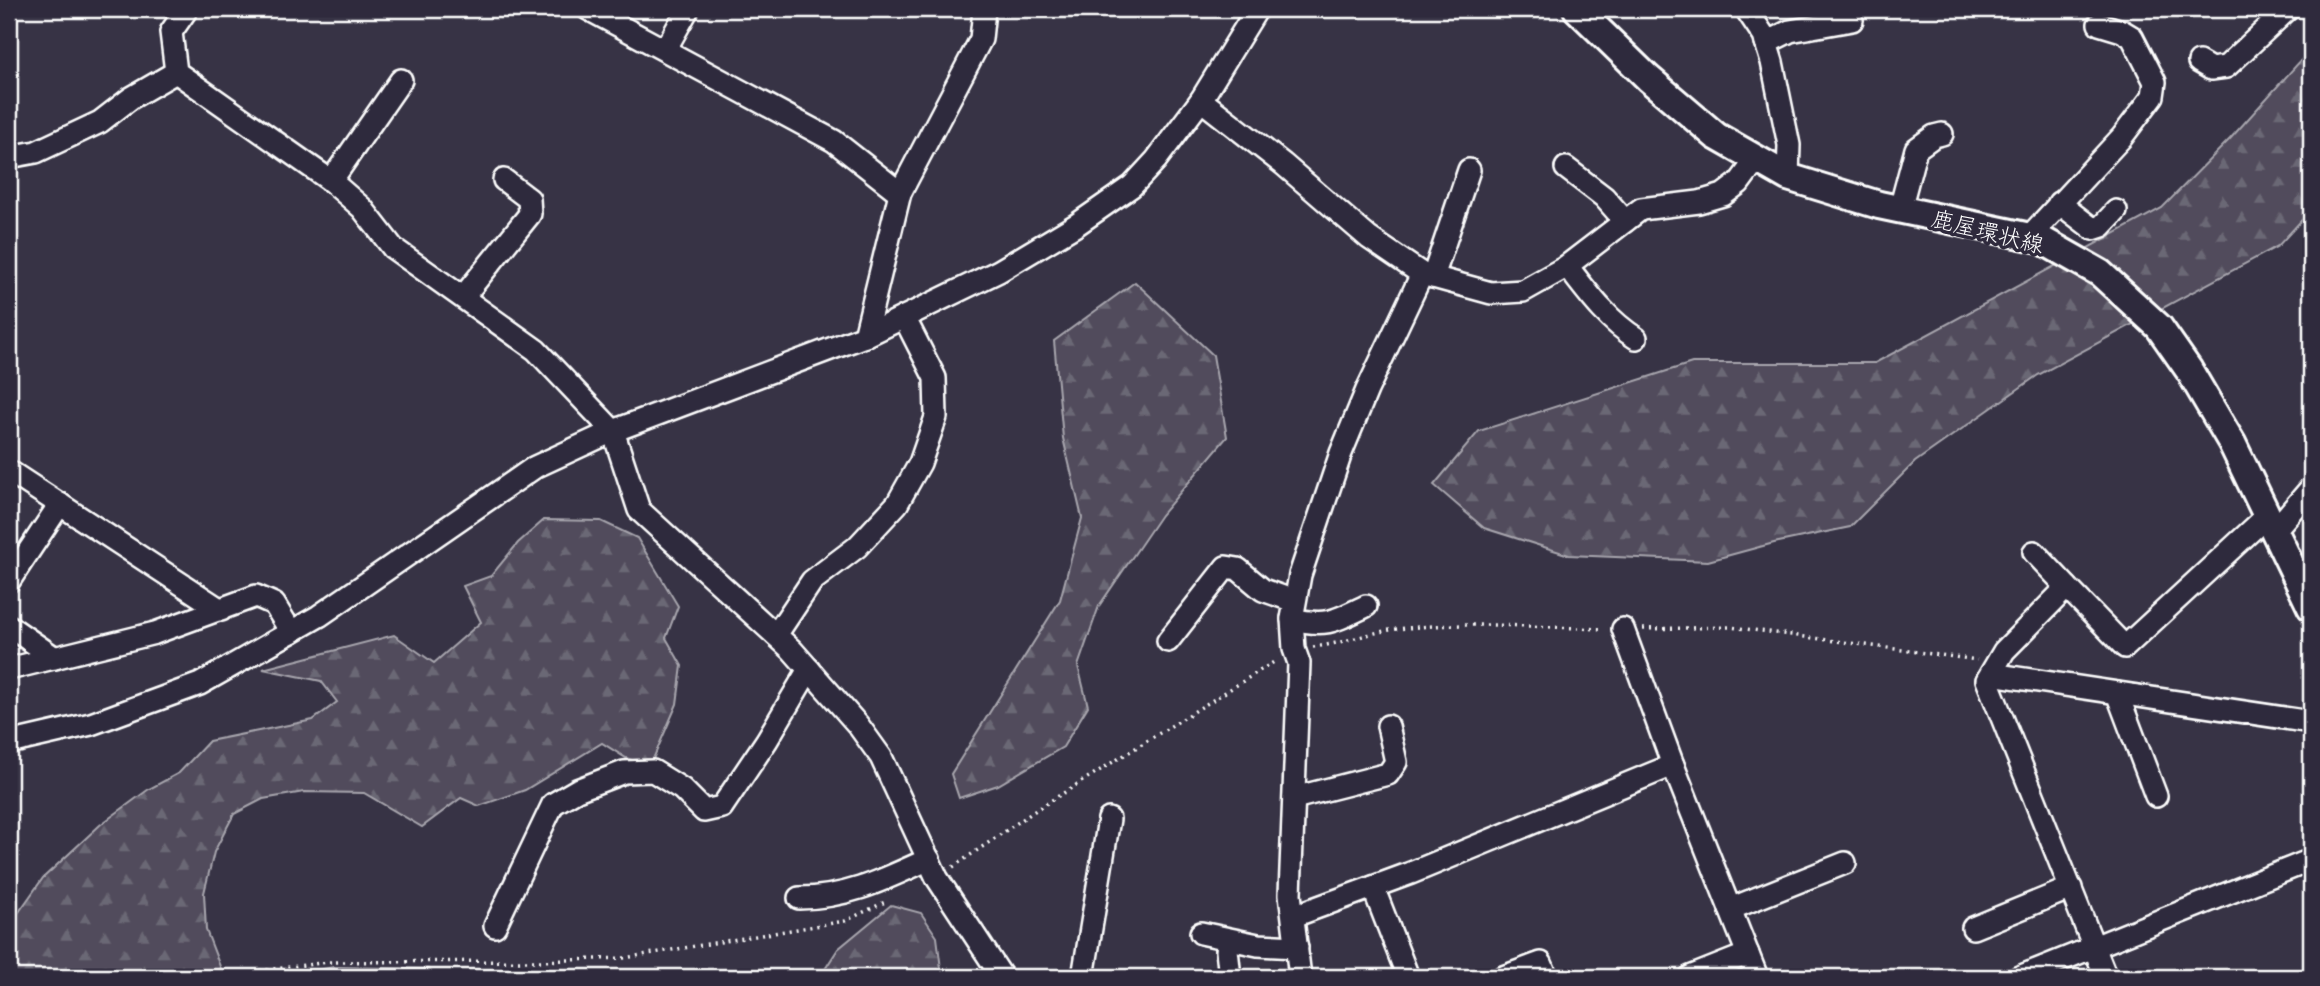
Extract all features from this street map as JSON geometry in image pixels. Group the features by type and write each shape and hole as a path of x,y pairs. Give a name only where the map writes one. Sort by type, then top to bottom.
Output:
{"main road":[{"name":"鹿屋環状線","path":"1577,9 1658,87 1716,136 1788,177 1879,205 2040,239 2100,273 2159,327 2189,370 2232,443 2311,607"}],"street":[{"path":"187,9 171,32 176,72 331,181 362,208 393,248 537,350 613,431 639,510 776,635 858,725 881,757 933,868 1002,977"},
{"path":"588,9 834,141 900,193"},
{"path":"665,50 688,9"},
{"path":"865,336 900,193 981,39 983,9"},
{"path":"9,743 91,724 200,684 319,616 535,467 613,431 865,336 999,271 1076,225 1132,186 1156,160 1201,100 1257,9"},
{"path":"1746,9 1766,43 1772,62 1789,145 1788,177"},
{"path":"1790,31 1800,9"},
{"path":"2199,62 2211,69 2226,67 2288,9"},
{"path":"1766,43 1790,31 1852,20"},
{"path":"2028,237 2122,137 2153,96 2155,82 2132,37 2099,24"},
{"path":"9,157 36,152 100,122 131,98 176,72"},
{"path":"331,181 401,80"},
{"path":"1201,100 1283,164 1369,238 1427,276 1491,293 1523,291 1567,266 1641,209 1699,202 1723,195 1739,183 1756,160"},
{"path":"1900,209 1916,149 1934,136 1942,134"},
{"path":"1566,168 1604,197 1625,221"},
{"path":"1300,977 1290,894 1299,663 1294,649 1293,610 1300,575 1341,453 1367,390 1427,276 1469,170"},
{"path":"463,297 530,214 529,199 504,180"},
{"path":"2059,203 2093,229 2102,226 2116,211"},
{"path":"1567,266 1602,311 1620,329 1636,338"},
{"path":"776,635 812,581 857,547 897,504 920,463 936,417 935,378 904,317"},
{"path":"9,471 221,611"},
{"path":"2034,552 2125,647 2311,488"},
{"path":"9,581 60,504"},
{"path":"1168,641 1226,567 1238,569 1263,590 1313,624 1331,623 1366,606"},
{"path":"2067,587 2004,651 1987,680 2106,977"},
{"path":"9,669 155,633 256,596 274,604 291,632"},
{"path":"9,626 55,657"},
{"path":"1623,629 1673,765 1757,977"},
{"path":"1994,668 2117,693 2311,722"},
{"path":"495,926 553,804 577,790 624,772 653,771 682,789 704,811 722,807 808,669"},
{"path":"2117,693 2156,796"},
{"path":"1294,798 1388,774 1396,762 1388,726"},
{"path":"1294,916 1373,887 1673,765"},
{"path":"1083,977 1109,819"},
{"path":"2019,977 2311,859"},
{"path":"1730,909 1844,863"},
{"path":"799,898 816,898 864,888 933,868"},
{"path":"1373,887 1408,977"},
{"path":"1973,928 2071,888"},
{"path":"1200,933 1258,945 1297,947"},
{"path":"1227,950 1230,977"},
{"path":"1690,977 1748,954"},
{"path":"1503,977 1541,963 1547,977"}],"path":[{"path":"933,868 1036,810 1294,649 1331,645 1395,629 1491,625 1623,629 1731,627 1994,668"},
{"path":"211,977 329,962 624,958 845,921"}],"green space":[{"path":"2311,49 2311,210 2278,246 2038,375 1915,462 1850,527 1774,543 1708,561 1569,555 1484,528 1434,485 1479,431 1692,363 1875,363 2162,208 2230,139"},
{"path":"1135,282 1213,355 1227,437 1161,515 1099,606 1078,666 1088,706 1063,747 998,785 959,798 951,774 1060,600 1082,518 1063,438 1054,341"},
{"path":"544,520 601,521 637,538 678,606 666,638 682,666 677,704 650,766 626,758 602,743 525,790 479,806 461,798 422,827 364,793 304,792 263,799 234,814 214,852 204,893 206,930 224,977 9,977 9,926 43,878 100,825 149,789 179,773 209,741 313,720 337,702 321,681 263,669 394,635 434,663 481,622 463,586 491,576 518,543"},
{"path":"891,905 921,913 937,937 942,977 820,977 838,949"},
{"path":"334,967 428,969 438,977 280,977"}]}
